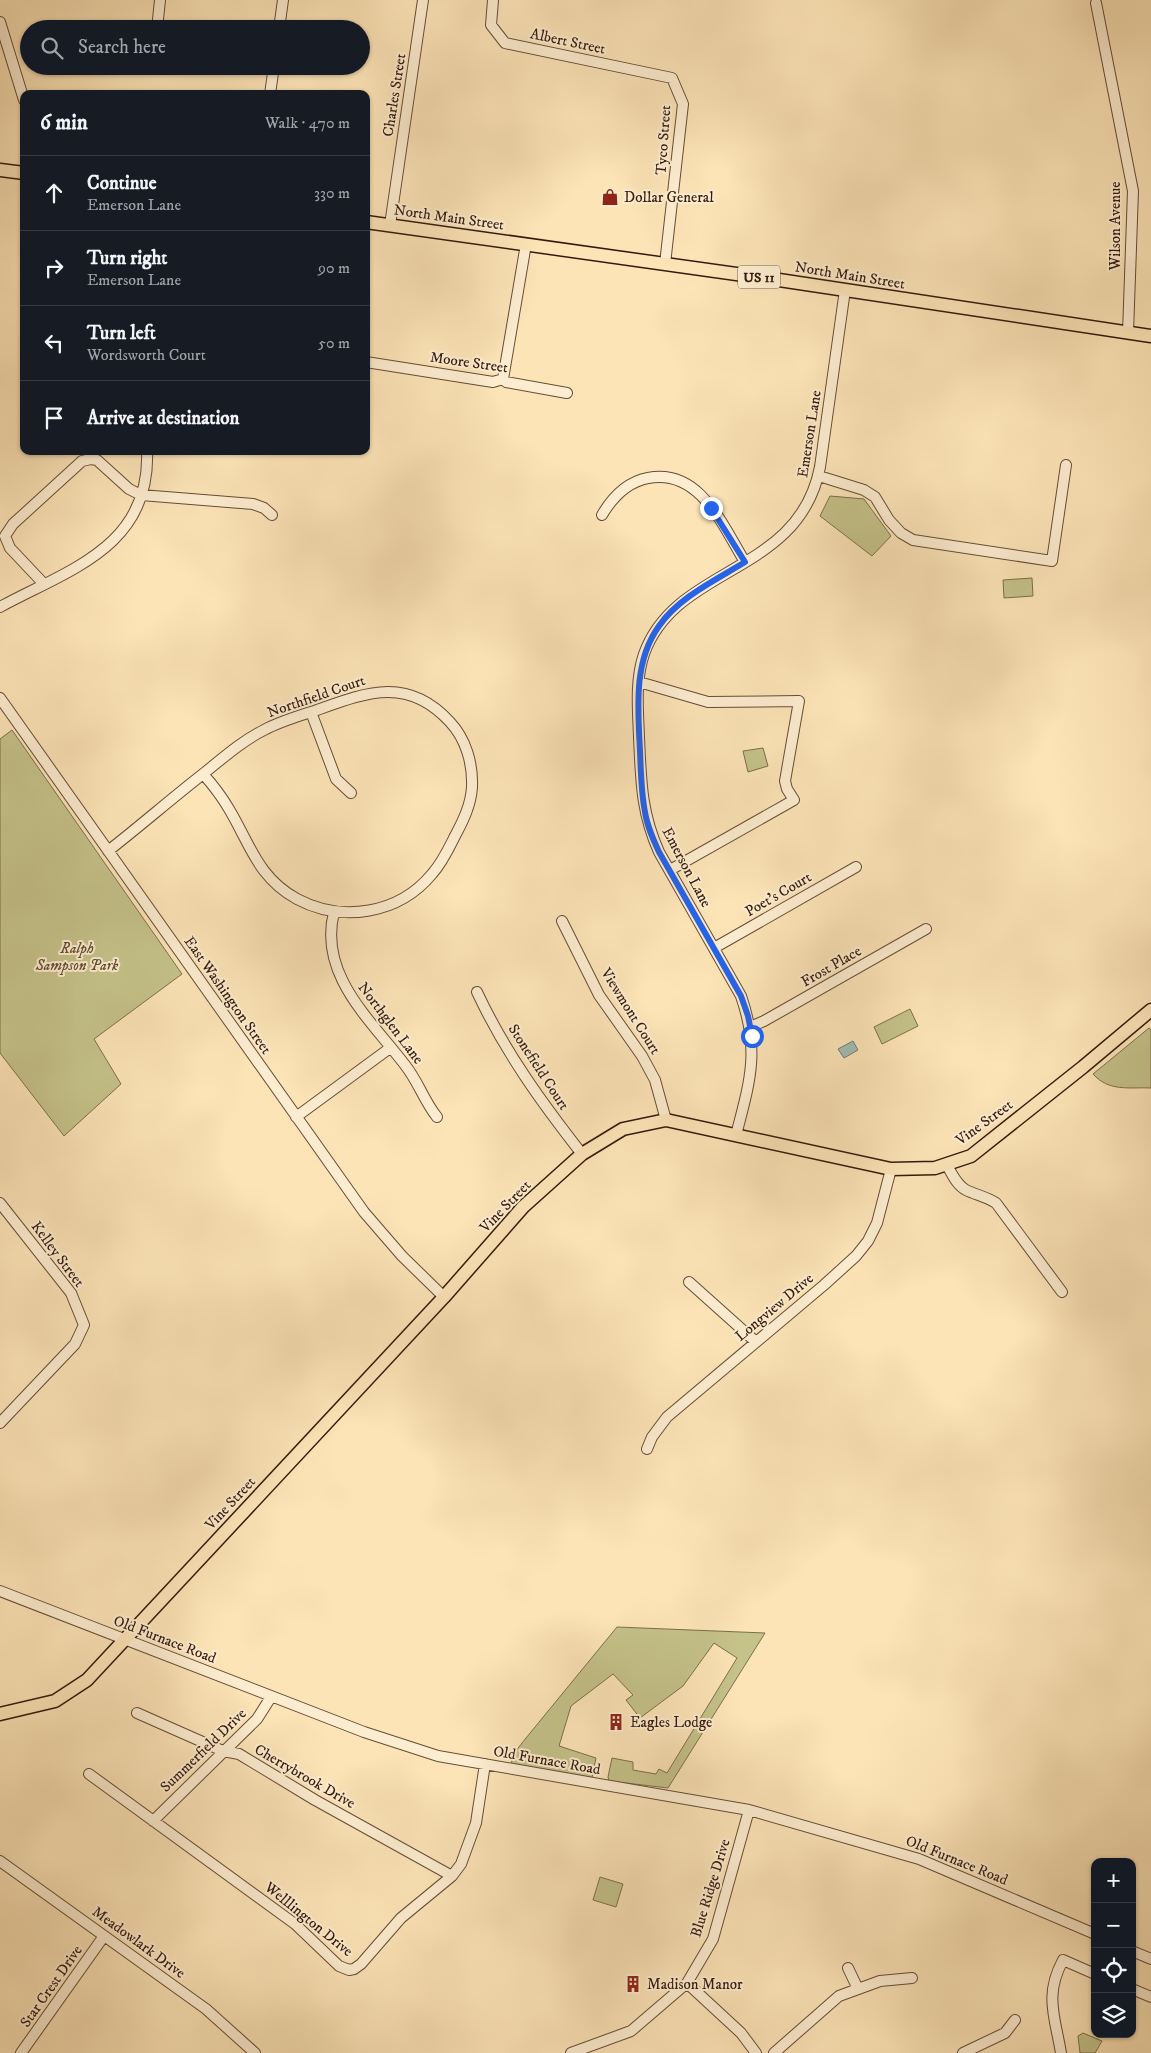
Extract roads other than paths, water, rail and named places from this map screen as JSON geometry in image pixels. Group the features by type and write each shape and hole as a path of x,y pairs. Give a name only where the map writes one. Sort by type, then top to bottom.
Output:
{"main road":[{"path":"0,170 20,172"},
{"name":"North Main Street","path":"370,222 845,290 1151,336"},
{"name":"Vine Street","path":"0,1714 55,1701 87,1680 444,1298 523,1207 582,1154 623,1129 666,1120 891,1169 935,1168 971,1156 1151,1010"}],"street":[{"path":"158,20 160,0"},
{"path":"280,20 283,0"},
{"name":"Charles Street","path":"390,225 423,0"},
{"name":"Albert Street","path":"493,0 492,25 505,43 672,78"},
{"name":"Wilson Avenue","path":"1096,3 1133,191 1128,332"},
{"path":"0,23 21,90"},
{"path":"271,90 273,75"},
{"name":"Tyco Street","path":"665,264 683,104 672,78"},
{"path":"503,379 526,244"},
{"name":"Emerson Lane","path":"736,1135 753,1061 750,1027 741,996 650,832 645,813 638,711 639,682 644,655 660,624 691,596 774,544 795,524 808,504 818,476 845,290"},
{"name":"Moore Street","path":"370,363 493,382 503,379 506,382 567,393"},
{"path":"0,607 88,561 111,544 126,526 141,495 147,455"},
{"path":"44,584 10,548 5,536 13,524 76,465 91,459 97,460 129,489 141,495 253,504 264,508 272,515"},
{"path":"818,476 864,490 875,497 900,533 913,540 1052,561 1066,465"},
{"path":"602,516 621,491 639,480 662,477 682,482 693,488 708,503 745,562"},
{"path":"639,682 708,702 799,701 784,781 794,800 670,870"},
{"name":"Northfield Court","path":"108,851 203,774 257,734 280,722 372,692 395,692 414,697 438,711 454,727 466,747 472,789 466,812 442,860 428,879 409,894 385,906 358,912 334,912 296,899 267,876 255,860 230,809 203,774"},
{"name":"East Washington Street","path":"0,698 376,1228 444,1298"},
{"path":"311,712 336,779 351,793"},
{"name":"Poet's Court","path":"714,948 856,867"},
{"name":"Northglen Lane","path":"334,912 331,927 332,946 342,980 362,1013 407,1067 423,1097 437,1117"},
{"name":"Viewmont Court","path":"562,921 599,995 642,1056 655,1080 666,1120"},
{"name":"Frost Place","path":"750,1027 764,1022 926,929"},
{"name":"Stonefield Court","path":"477,992 522,1075 582,1154"},
{"path":"296,1117 390,1048"},
{"path":"946,1164 957,1183 966,1190 984,1195 996,1203 1062,1292"},
{"name":"Longview Drive","path":"647,1449 657,1428 667,1416 834,1276 862,1248 880,1218 891,1169"},
{"name":"Kelley Street","path":"0,1203 71,1293 84,1325 75,1344 0,1423"},
{"path":"688,1282 756,1342"},
{"name":"Old Furnace Road","path":"0,1591 271,1697 364,1732 428,1753 749,1810 919,1859 1091,1932"},
{"name":"Summerfield Drive","path":"153,1821 258,1719 271,1697"},
{"name":"Cherrybrook Drive","path":"137,1713 223,1751 239,1754 315,1800 452,1876"},
{"name":"Welllington Drive","path":"89,1774 295,1924 339,1966 349,1970 361,1964 401,1918 452,1876 460,1864 476,1823 484,1764"},
{"name":"Blue Ridge Drive","path":"570,2053 631,2031 687,1983 713,1939 749,1810"},
{"name":"Meadowlark Drive","path":"0,1861 206,2009 256,2053"},
{"name":"Star Crest Drive","path":"22,2053 104,1936"},
{"path":"1136,1953 1151,1959"},
{"path":"1061,2053 1052,2000 1052,1987 1055,1976 1063,1960 1091,1972"},
{"path":"848,1968 858,1989"},
{"path":"774,2053 839,1996 880,1981 912,1978"},
{"path":"687,1983 741,2033 756,2053"},
{"path":"1136,1991 1151,1997"},
{"path":"963,2053 1006,2033 1015,2020"}],"water":[{"path":"853,1041 858,1050 844,1058 838,1049"}],"place":[{"name":"Dollar General","path":"610,197"},
{"name":"Eagles Lodge","path":"616,1722"},
{"name":"Madison Manor","path":"633,1984"}],"park label":[{"name":"Ralph Sampson Park","path":"77,956"}]}
